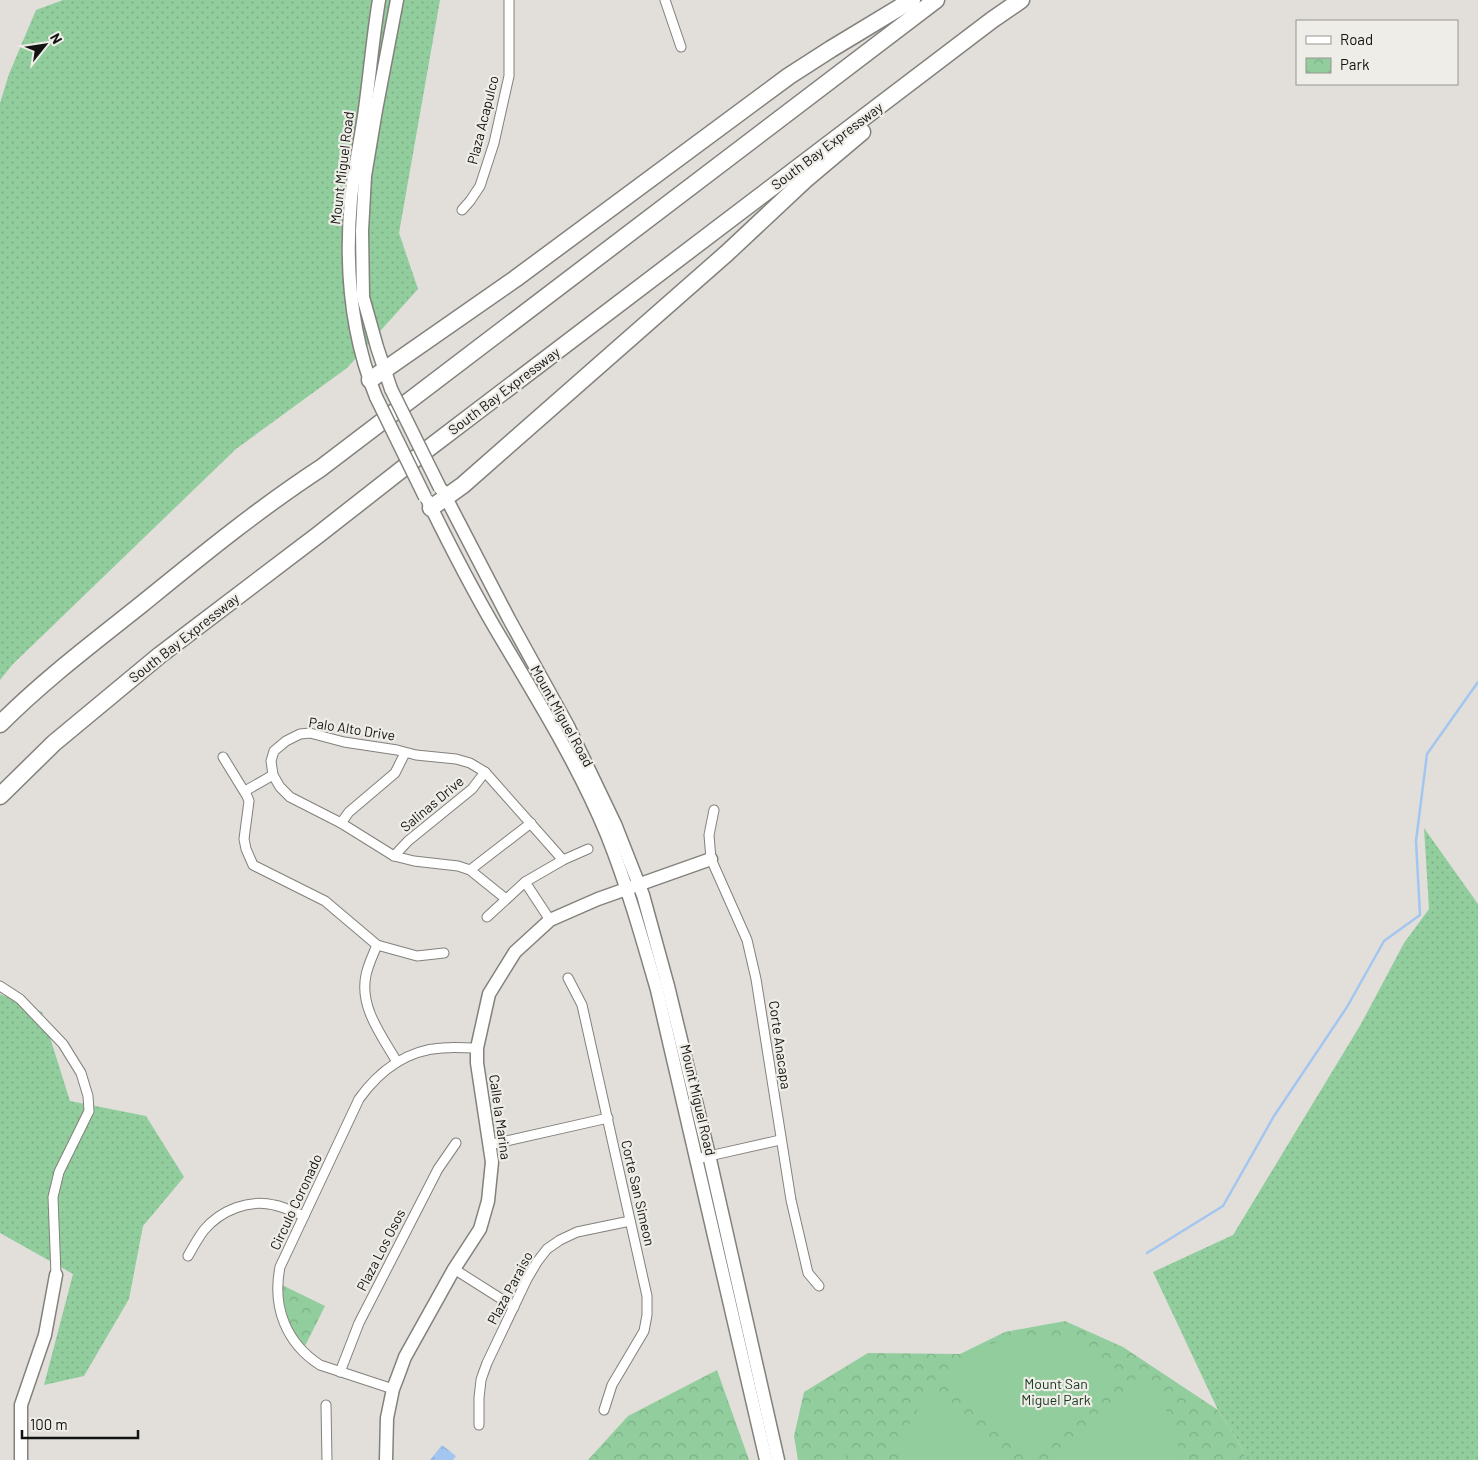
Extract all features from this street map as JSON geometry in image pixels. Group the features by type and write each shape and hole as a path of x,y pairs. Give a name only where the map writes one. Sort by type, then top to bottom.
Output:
{"highway":[{"path":"370,380 522,273 789,76 912,0"},
{"path":"0,724 71,660 239,525 328,462 936,0"},
{"name":"South Bay Expressway","path":"0,796 54,743 160,655 429,448 992,20 1021,0"},
{"path":"428,502 443,493 463,485 727,253 805,180 992,20"}],"street":[{"name":"Mount Miguel Road","path":"379,0 365,110 352,191 349,242 353,305 360,343 370,380 376,397 457,558 557,732 632,886 643,895 668,986 709,1155 778,1460"},
{"name":"Mount Miguel Road","path":"397,0 365,176 362,231 363,297 391,389 504,610 568,726 611,816 632,886 639,926 654,981 766,1460"},
{"name":"Plaza Acapulco","path":"462,210 470,202 480,186 494,143 509,76 509,0"},
{"path":"665,0 681,47"},
{"name":"Palo Alto Drive","path":"273,775 271,761 274,751 286,741 300,734 310,733 344,742 397,750 426,757 456,759 470,763 486,772 563,860"},
{"path":"341,823 349,812 395,773 405,752"},
{"path":"223,756 245,791 248,801 244,839 253,865 325,901 377,945 417,956 444,953"},
{"name":"Salinas Drive","path":"394,856 408,841 472,790 486,772"},
{"path":"245,791 273,775 280,787 290,797 341,823 394,856 414,862 458,866 470,870 506,899"},
{"name":"Corte Anacapa","path":"714,810 709,835 711,859 747,940 756,979 790,1200 808,1273 818,1286"},
{"path":"470,870 531,823"},
{"path":"487,917 525,882 563,860 588,849"},
{"name":"Calle la Marina","path":"386,1460 387,1418 393,1389 405,1358 454,1269 480,1229 484,1215 492,1162 477,1062 477,1048 489,994 515,952 550,920 632,886 711,859"},
{"path":"525,882 550,920"},
{"path":"377,945 366,975 364,991 369,1014 397,1062"},
{"name":"Corte San Simeon","path":"568,978 582,1005 648,1296 644,1332 612,1385 604,1410"},
{"path":"0,986 20,999 63,1044 81,1073 88,1096 88,1111 59,1172 53,1197 56,1276 45,1336 21,1405 21,1460"},
{"name":"Circulo Coronado","path":"393,1389 320,1365 299,1348 284,1324 279,1305 280,1267 360,1099 379,1075 397,1062 416,1053 441,1048 477,1048"},
{"path":"489,1145 608,1118"},
{"path":"696,1159 780,1140"},
{"name":"Plaza Los Osos","path":"340,1372 357,1327 438,1169 456,1144"},
{"path":"188,1256 200,1235 211,1222 225,1212 240,1206 275,1205 304,1216"},
{"name":"Plaza Paraiso","path":"479,1425 481,1380 487,1363 537,1262 554,1244 577,1232 630,1220"},
{"path":"454,1269 514,1307"},
{"path":"326,1405 327,1460"}],"green space":[{"path":"63,0 440,0 399,233 418,289 347,368 236,449 12,665 0,680 0,103 9,74 36,10"},
{"path":"1424,828 1478,904 1478,1460 1247,1460 1239,1443 1218,1410 1153,1272 1233,1235 1361,1024 1404,943 1429,909"},
{"path":"0,994 42,1012 70,1101 146,1116 184,1177 143,1226 129,1299 84,1376 44,1385 73,1274 0,1233"},
{"path":"282,1285 325,1306 305,1346 291,1326 284,1302"},
{"name":"Mount San Miguel Park","path":"1065,1321 1123,1347 1218,1410 1239,1443 1247,1460 798,1460 794,1436 804,1392 868,1353 960,1354 1005,1332"},
{"path":"1044,1335 1076,1344 1101,1358 1119,1372 1044,1452 1029,1455 947,1379 972,1354 988,1345 1006,1340"},
{"path":"717,1370 749,1460 588,1460 628,1416"},
{"path":"1138,1376 1155,1394 1168,1414 1176,1435 1180,1460 1062,1460 1062,1458"},
{"path":"937,1390 1010,1460 898,1460 905,1432 921,1404"},
{"path":"838,1446 846,1456 841,1460 821,1460"}],"water":[{"path":"442,1445 456,1456 453,1460 430,1460"}],"waterway":[{"path":"1147,1253 1223,1206 1274,1116 1347,1007 1384,941 1420,915 1416,841 1427,754 1478,682"}]}
